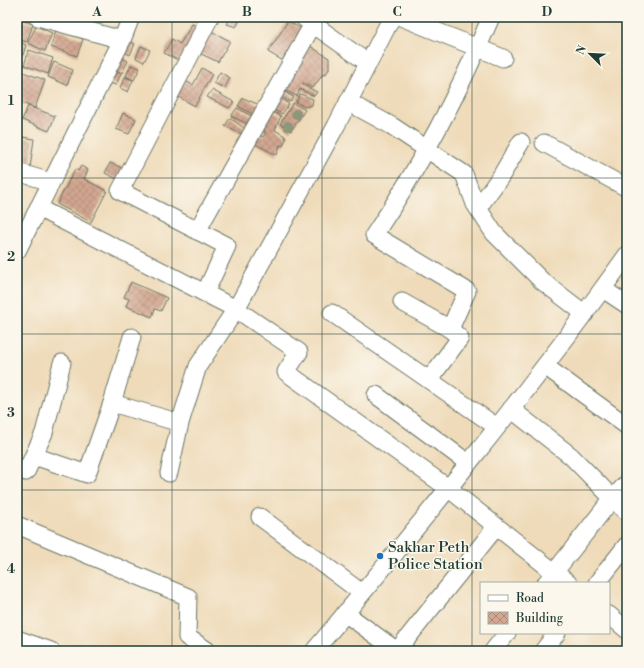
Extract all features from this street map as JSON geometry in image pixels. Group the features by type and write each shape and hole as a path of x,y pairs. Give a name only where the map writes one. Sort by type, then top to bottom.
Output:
{"street":[{"path":"38,17 122,40"},
{"path":"17,251 122,40 131,17"},
{"path":"205,293 227,246 120,191 210,17"},
{"path":"169,473 180,423 198,366 236,309 348,102 392,17"},
{"path":"401,17 503,58"},
{"path":"450,329 467,291 374,235 409,183 427,150 478,48 491,17"},
{"path":"197,231 308,21 368,63"},
{"path":"348,102 392,126 464,174 478,208 494,233 542,281 585,314"},
{"path":"478,208 501,176 521,142"},
{"path":"544,143 627,188"},
{"path":"17,172 52,182"},
{"path":"38,208 236,309 299,352 286,372 448,488 496,526 550,578 564,582"},
{"path":"314,651 512,409 585,314 627,255"},
{"path":"603,288 627,305"},
{"path":"402,302 450,329 460,338 429,380"},
{"path":"332,313 497,427"},
{"path":"34,456 87,474 132,338"},
{"path":"17,468 26,472 44,433 62,363"},
{"path":"545,366 627,426"},
{"path":"376,395 468,463"},
{"path":"112,402 180,423"},
{"path":"512,409 571,456 627,513"},
{"path":"550,578 627,482"},
{"path":"260,517 362,593"},
{"path":"17,525 188,597 187,636 208,651"},
{"path":"345,614 397,651 496,526"},
{"path":"598,582 627,545"},
{"path":"610,616 627,630"},
{"path":"493,651 506,634"},
{"path":"543,651 556,634"},
{"path":"17,639 50,651"}],"building":[{"path":"84,17 100,17 97,25 83,19"},
{"path":"231,17 241,18 236,27 227,24"},
{"path":"17,19 33,24 27,42 17,39"},
{"path":"288,21 305,31 287,63 268,52"},
{"path":"192,24 199,27 182,62 164,53 172,39 180,44"},
{"path":"36,26 52,33 45,51 28,43"},
{"path":"207,29 230,41 218,62 195,51"},
{"path":"56,30 83,39 77,56 51,47"},
{"path":"127,40 135,44 130,55 122,51"},
{"path":"17,42 26,45 23,55 17,53"},
{"path":"141,46 150,50 144,62 136,58"},
{"path":"310,46 329,58 329,69 325,75 323,74 313,88 303,83 303,85 317,92 314,96 300,89 297,96 280,88"},
{"path":"29,50 53,58 48,74 24,65"},
{"path":"120,57 128,61 122,73 114,69"},
{"path":"17,59 21,60 19,68 17,68"},
{"path":"54,62 73,70 67,85 48,77"},
{"path":"131,65 140,68 134,80 126,76"},
{"path":"202,68 212,74 195,106 173,94 181,79 193,85"},
{"path":"113,70 121,74 116,85 107,82"},
{"path":"23,72 45,80 35,108 17,101 17,87"},
{"path":"220,72 230,78 225,88 214,83"},
{"path":"125,77 133,80 128,92 120,88"},
{"path":"279,89 294,97 290,102 276,94"},
{"path":"212,90 234,102 229,108 207,97"},
{"path":"300,94 313,99 312,105 304,107 296,102"},
{"path":"276,96 289,104 282,114 270,108"},
{"path":"243,98 262,106 256,116 238,106"},
{"path":"293,103 305,110 291,131 280,124"},
{"path":"28,106 55,116 49,131 22,120"},
{"path":"237,108 255,118 252,126 231,116"},
{"path":"266,109 281,116 275,130 285,136 286,139 283,146 280,145 277,155 249,141 254,132 263,137 266,132 261,128"},
{"path":"123,113 136,119 129,134 116,129"},
{"path":"230,118 248,131 245,136 225,126"},
{"path":"17,136 34,139 30,168 17,166"},
{"path":"110,163 125,169 119,180 105,173"},
{"path":"81,166 88,170 84,179 107,191 91,222 57,204 75,169 78,171"},
{"path":"131,282 167,298 161,311 155,309 152,317 126,306 129,299 124,297"}],"place":[{"name":"Sakhar Peth Police Station","path":"380,556"}]}
